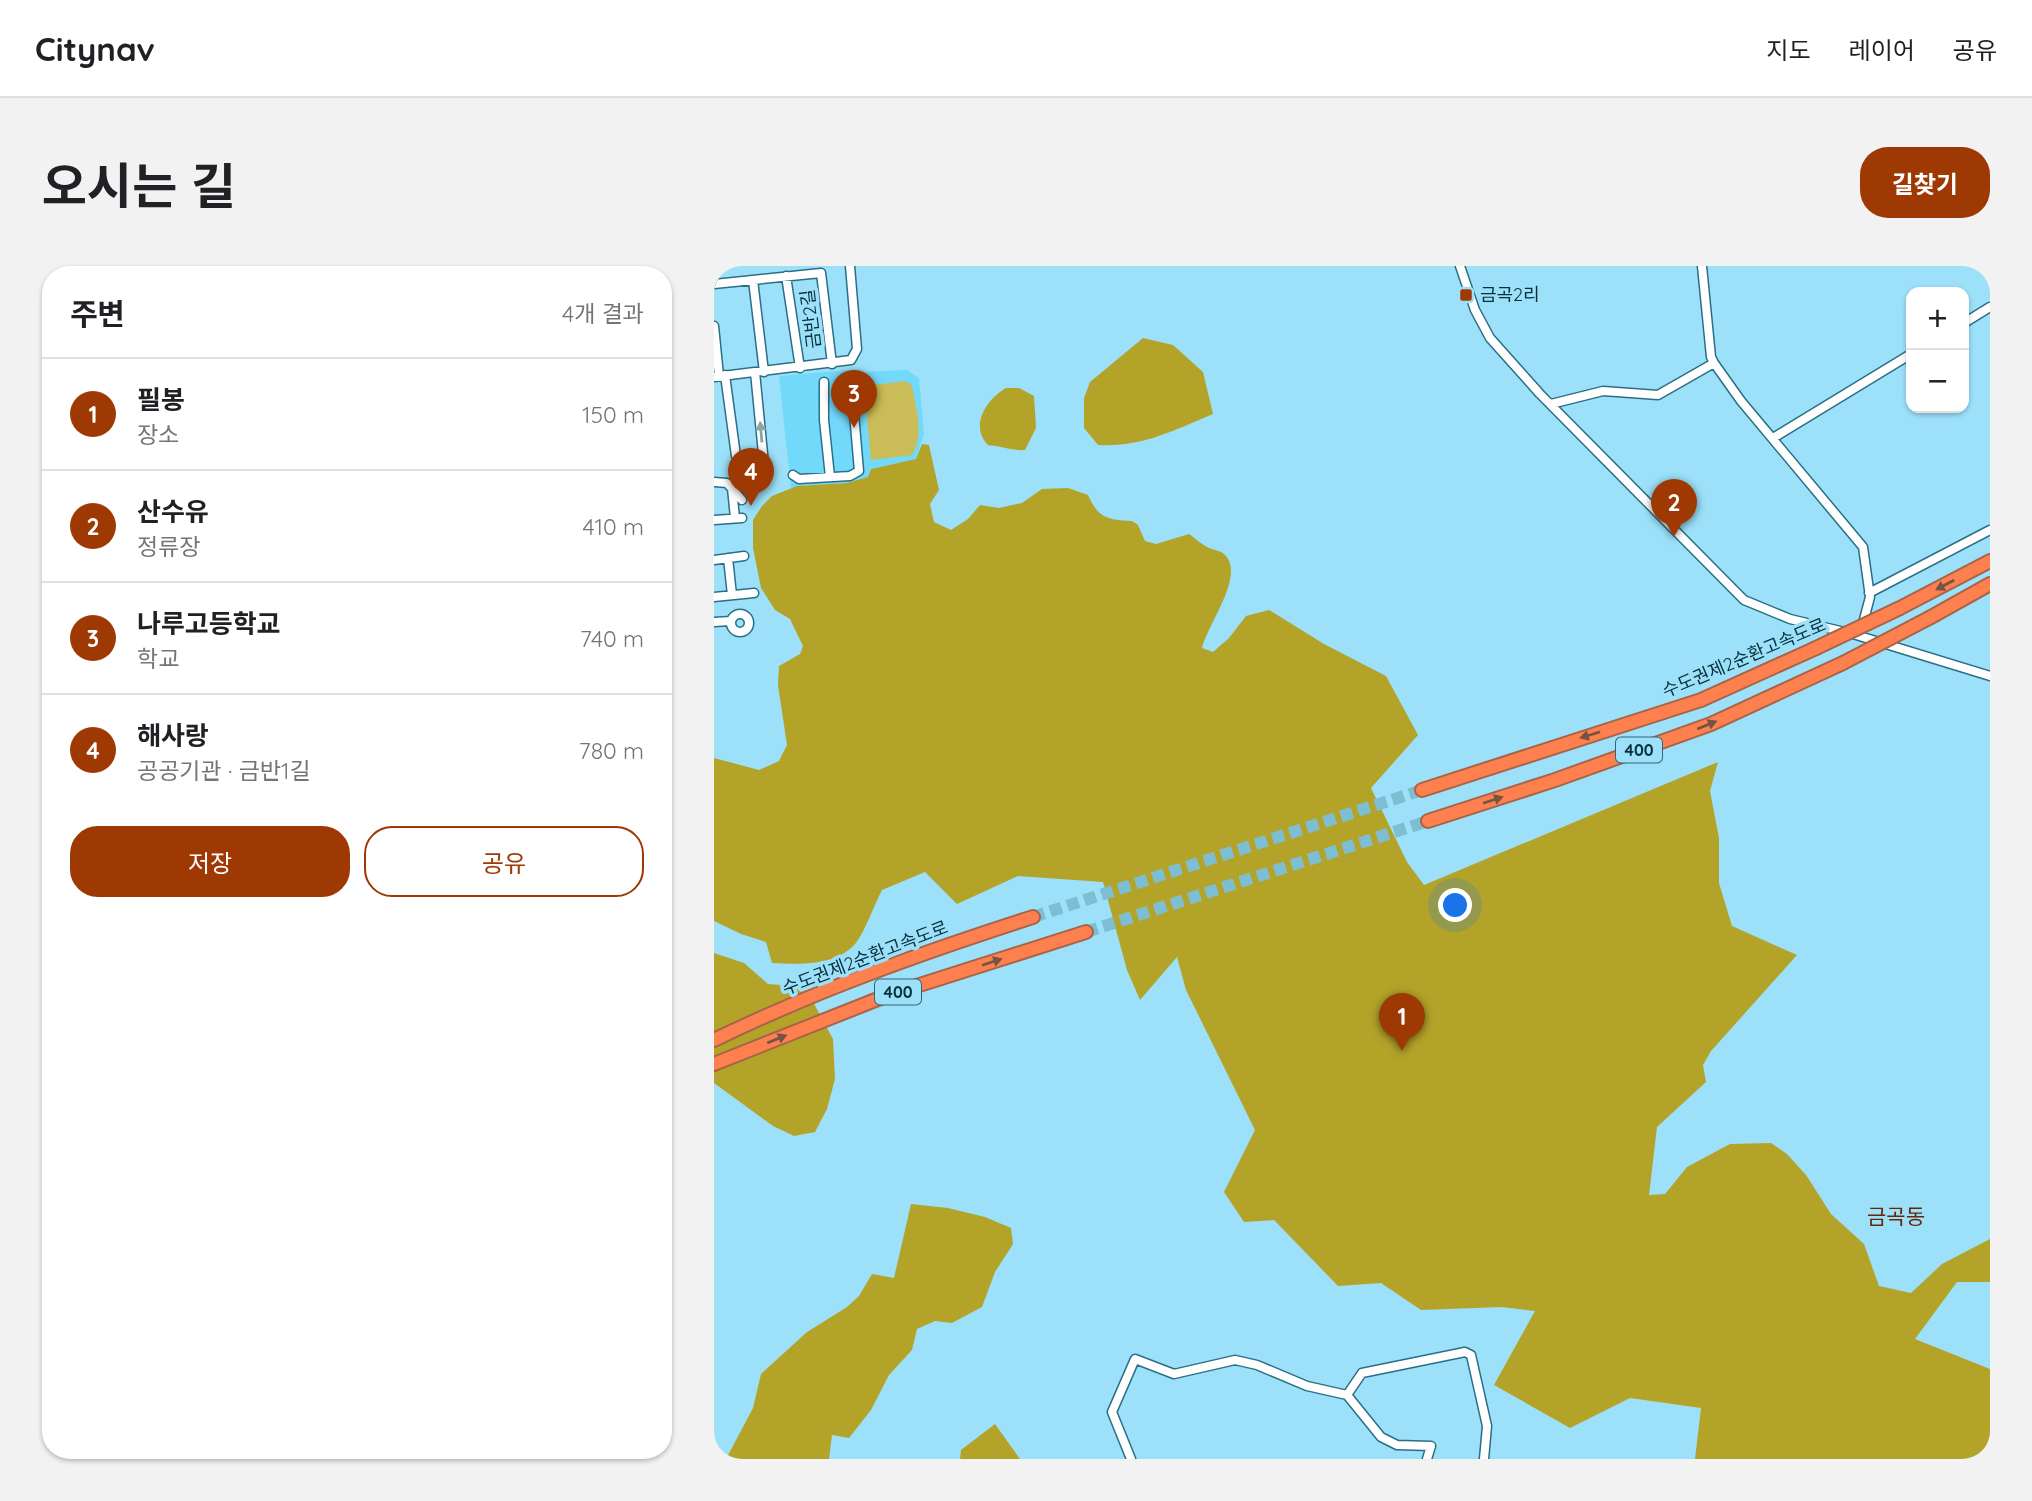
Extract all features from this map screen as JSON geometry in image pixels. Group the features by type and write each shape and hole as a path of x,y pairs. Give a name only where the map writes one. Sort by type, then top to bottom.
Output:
{"highway":[{"name":"수도권제2순환고속도로","path":"1422,790 1701,700 1900,608 1990,561"},
{"name":"400","path":"1428,821 1555,780 1711,724 1843,663 1990,584"},
{"name":"수도권제2순환고속도로","path":"714,1040 863,975 1033,917"},
{"name":"400","path":"714,1064 888,995 1086,932"}],"street":[{"name":"금반2길","path":"719,376 851,361 856,354 850,266"},
{"path":"1460,266 1475,310 1490,338 1551,404 1744,600 1790,619 1860,636 1990,676"},
{"path":"1702,266 1711,357 1714,363 1741,401 1863,547 1870,593 1860,636"},
{"name":"금반2길","path":"800,368 786,276 821,273 832,364"},
{"path":"714,284 786,276"},
{"path":"714,326 719,376 736,456 761,480 765,474 753,280"},
{"path":"1969,320 1990,307"},
{"path":"1773,438 1906,357"},
{"path":"1551,404 1602,391 1658,395 1714,363"},
{"path":"793,475 799,480 850,476 859,471 851,379"},
{"path":"824,382 824,420 830,477"},
{"path":"714,482 727,483 742,500"},
{"path":"714,520 739,518 732,488"},
{"path":"1870,593 1990,530"},
{"path":"714,560 744,556"},
{"path":"727,558 732,595"},
{"path":"714,597 754,593"},
{"path":"714,622 731,621"},
{"path":"1347,1395 1362,1373 1465,1352 1471,1355 1488,1426 1484,1459"},
{"path":"1131,1459 1112,1412 1135,1359 1174,1374 1189,1373 1235,1360 1256,1365 1307,1386 1347,1395 1381,1437 1397,1445 1432,1446 1427,1459"}],"shaded area":[{"path":"1143,338 1173,345 1203,372 1213,414 1143,441 1098,445 1084,428 1084,398 1090,382"},
{"path":"859,369 865,372 907,370 919,378 924,434 916,459 871,469 868,477 864,479 847,483 797,486 791,489 779,376"},
{"path":"906,381 912,386 917,412 919,430 916,447 912,455 871,460 864,386"},
{"path":"1006,388 1019,388 1034,396 1036,428 1025,450 988,445 980,429 980,421 987,406"},
{"path":"922,444 929,445 939,490 930,504 934,522 951,530 968,519 980,505 999,508 1022,503 1042,489 1068,488 1088,495 1096,509 1105,516 1132,521 1138,525 1145,541 1156,544 1189,534 1205,546 1226,556 1231,576 1228,588 1202,648 1213,652 1229,638 1246,616 1269,610 1324,644 1386,676 1418,735 1371,788 1407,862 1424,885 1718,762 1710,791 1719,838 1719,883 1732,926 1797,955 1711,1051 1703,1065 1706,1082 1657,1127 1649,1195 1665,1194 1687,1167 1730,1144 1771,1143 1787,1154 1806,1175 1831,1214 1864,1244 1879,1286 1911,1293 1942,1264 1990,1239 1990,1282 1957,1282 1915,1339 1990,1369 1990,1459 1695,1459 1701,1408 1630,1398 1570,1428 1494,1385 1535,1311 1502,1307 1421,1310 1381,1283 1338,1286 1274,1220 1244,1222 1224,1192 1255,1130 1186,990 1177,957 1140,1000 1127,970 1103,882 1018,876 957,904 925,872 882,890 855,944 837,957 816,962 772,963 766,942 714,921 714,758 759,770 779,761 787,745 778,685 779,666 800,654 803,646 790,619 775,610 761,588 753,548 753,520 772,496 797,486 847,483 868,477 871,469 916,459"},
{"path":"714,953 744,963 768,984 805,987 833,1039 835,1079 827,1109 815,1132 794,1136 773,1126 714,1083"},
{"path":"911,1204 948,1208 985,1217 1011,1228 1013,1244 995,1272 982,1307 952,1323 935,1321 917,1329 912,1350 889,1375 871,1410 849,1438 832,1435 829,1459 726,1459 753,1408 761,1374 807,1332 847,1307 859,1296 872,1274 894,1278"},
{"path":"995,1424 1020,1459 960,1459 961,1450"}],"tunnel":[{"path":"1033,917 1422,790"},
{"path":"1086,932 1428,821"}],"place":[{"name":"금곡2리","path":"1466,295"},
{"name":"나루고등학교","path":"854,428"},
{"name":"해사랑","path":"751,506"},
{"name":"산수유","path":"1674,537"},
{"name":"필봉","path":"1402,1051"}],"district":[{"name":"금곡동","path":"1896,1217"}]}
